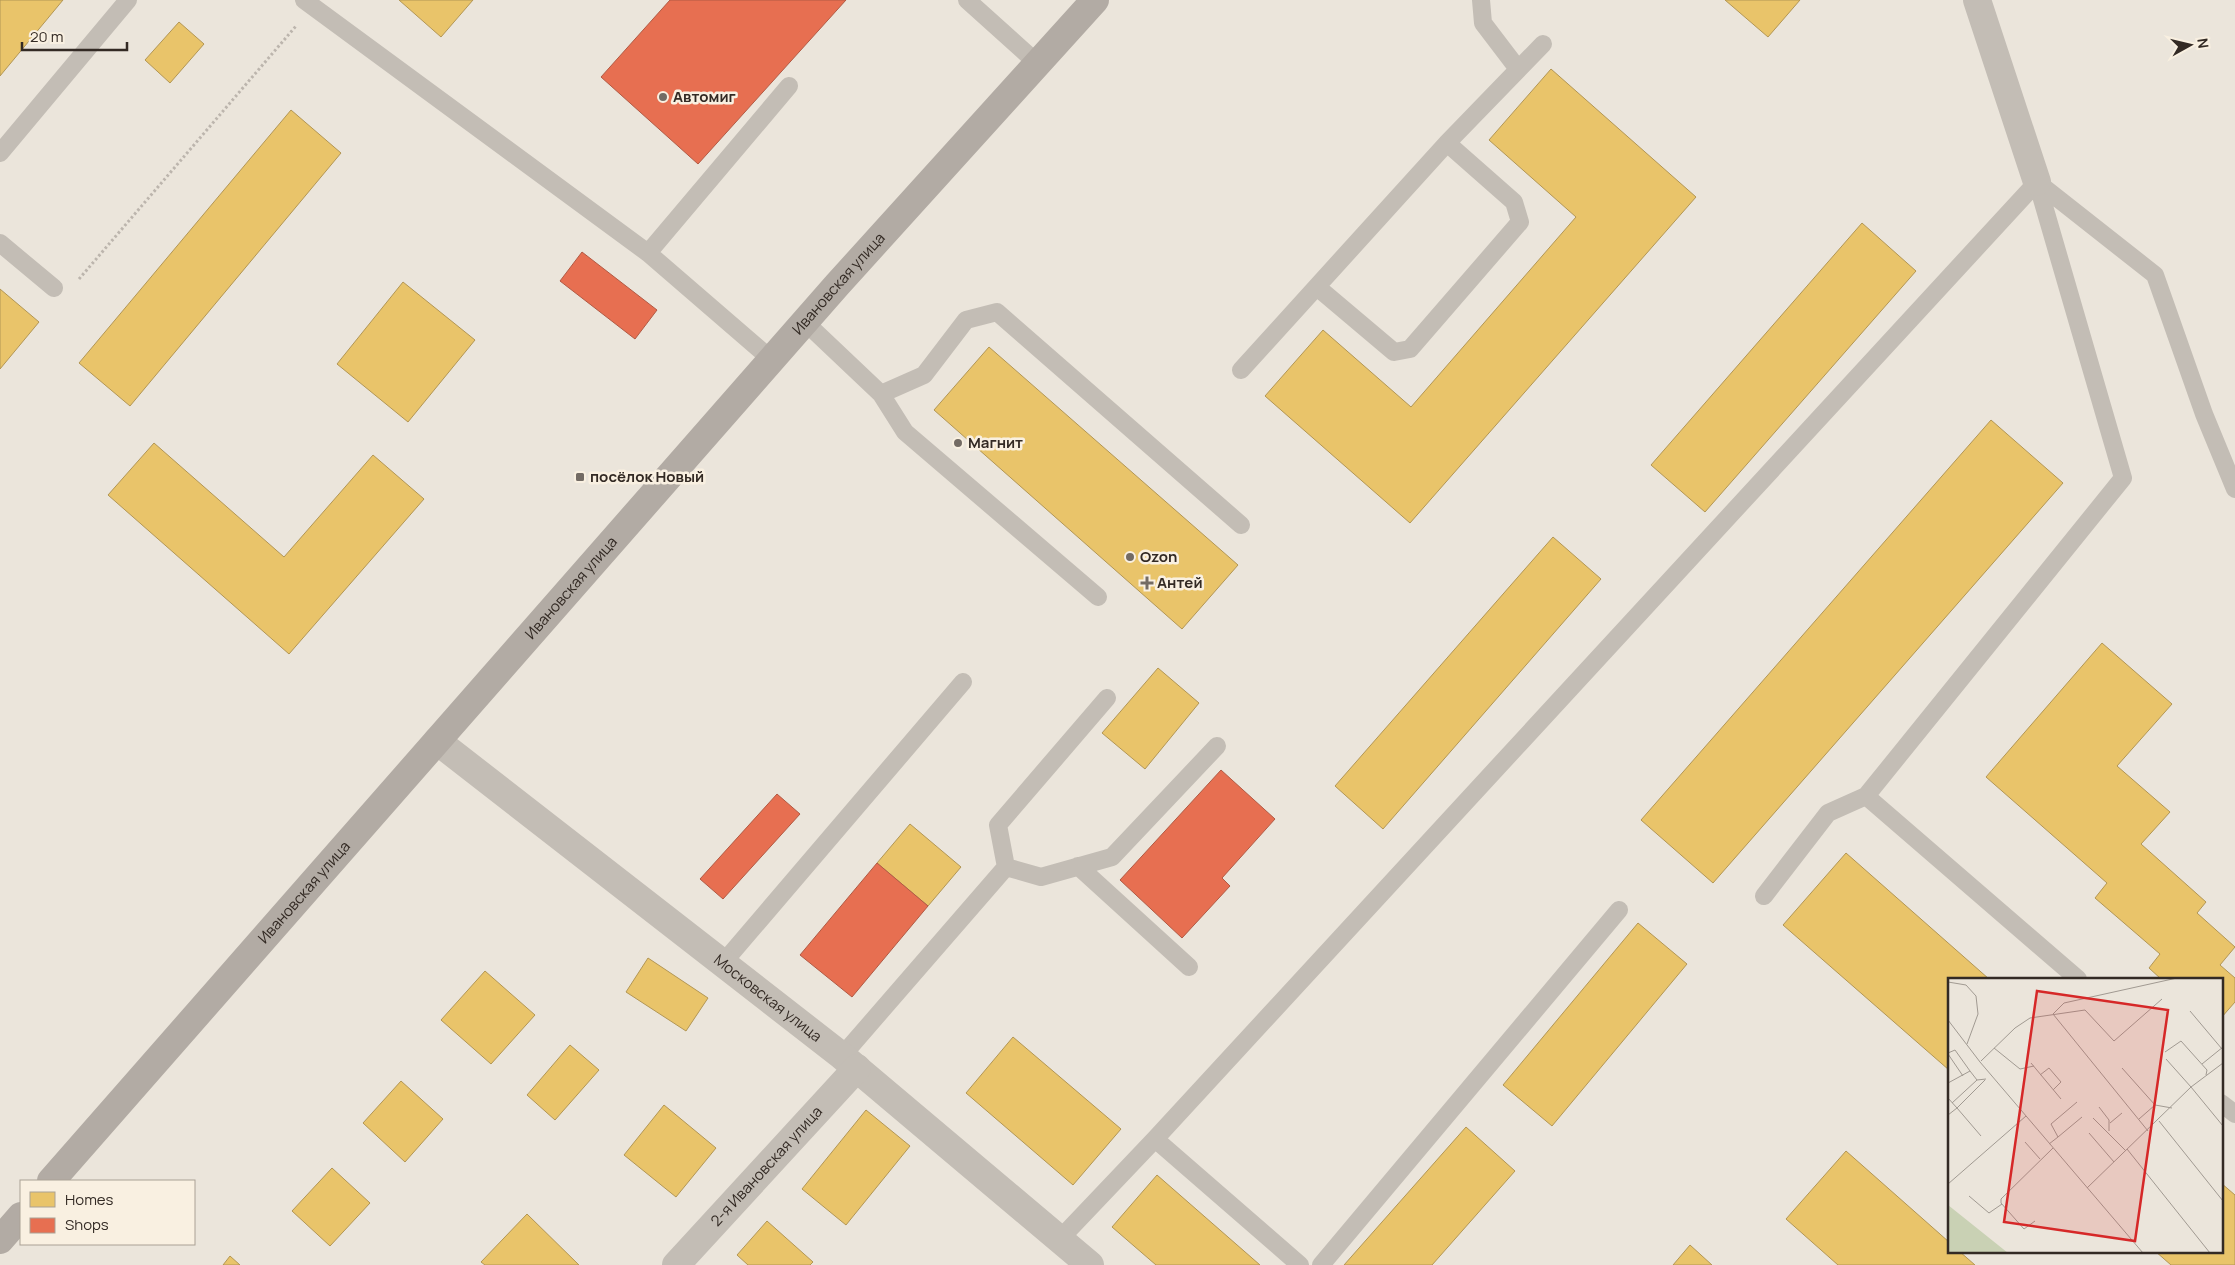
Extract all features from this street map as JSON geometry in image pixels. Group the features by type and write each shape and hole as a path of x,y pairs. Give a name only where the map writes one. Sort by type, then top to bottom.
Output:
{"main road":[{"name":"Ивановская улица","path":"52,1180 805,322 1095,0"},
{"path":"0,1240 20,1217"}],"street":[{"path":"1977,0 2037,182"},
{"name":"Московская улица","path":"437,741 849,1062 1090,1265"},
{"name":"2-я Ивановская улица","path":"676,1265 849,1062"}],"lane":[{"path":"0,153 128,0"},
{"path":"967,0 1038,64"},
{"path":"1481,0 1483,23 1518,70"},
{"path":"309,3 648,253 772,360"},
{"path":"1241,370 1447,143 1543,44"},
{"path":"648,253 789,86"},
{"path":"1317,287 1394,352 1410,349 1520,222 1514,202 1447,143"},
{"path":"2037,182 2155,275 2204,414 2235,489"},
{"path":"1764,896 1828,813 1866,796 2123,478 2037,182"},
{"path":"1059,1240 1155,1139 2037,182"},
{"path":"0,244 54,288"},
{"path":"880,394 924,375 966,320 998,312 1241,525"},
{"path":"805,322 880,394 905,432 1098,597"},
{"path":"723,963 963,682"},
{"path":"849,1062 1006,867 998,825 1108,698"},
{"path":"1006,867 1041,877 1112,857 1217,746"},
{"path":"1866,796 2077,978"},
{"path":"1078,866 1189,967"},
{"path":"1321,1265 1619,910"},
{"path":"1155,1139 1300,1265"}],"path":[{"path":"54,288 72,287 309,3"}],"building: Homes":[{"path":"0,0 63,0 0,76"},
{"path":"399,0 473,0 441,37"},
{"path":"1725,0 1800,0 1768,37"},
{"path":"179,22 204,44 170,83 145,60"},
{"path":"1551,69 1696,197 1410,523 1265,396 1323,330 1411,407 1576,217 1489,140"},
{"path":"291,110 341,153 130,406 79,363"},
{"path":"1862,223 1916,271 1705,512 1651,465"},
{"path":"403,282 475,340 408,422 337,364"},
{"path":"0,289 39,322 0,369"},
{"path":"989,347 1238,565 1182,629 934,410"},
{"path":"1991,420 2063,483 1713,883 1641,820"},
{"path":"154,443 284,557 373,455 424,499 289,654 108,495"},
{"path":"1553,537 1601,579 1383,829 1335,786"},
{"path":"2102,643 2172,704 2117,766 2170,812 2141,844 2206,902 2197,913 2235,947 2220,965 2235,978 2235,1002 2222,1017 2222,978 2160,978 2149,968 2160,954 2095,898 2107,883 1986,777"},
{"path":"1158,668 1199,703 1145,769 1102,733"},
{"path":"910,824 961,867 928,906 877,863"},
{"path":"1846,853 1988,978 1948,978 1948,1069 1783,925"},
{"path":"1638,923 1687,964 1552,1126 1503,1085"},
{"path":"648,958 708,998 686,1031 626,992"},
{"path":"485,971 535,1015 491,1064 441,1020"},
{"path":"1013,1037 1121,1129 1073,1185 966,1093"},
{"path":"570,1045 599,1070 555,1120 527,1095"},
{"path":"401,1081 443,1119 405,1162 363,1123"},
{"path":"664,1105 716,1148 676,1197 624,1155"},
{"path":"866,1110 910,1146 846,1225 802,1189"},
{"path":"1466,1127 1515,1171 1432,1265 1344,1265"},
{"path":"1846,1151 1948,1241 1948,1252 1960,1252 1975,1265 1838,1265 1786,1219"},
{"path":"332,1168 370,1203 330,1246 292,1211"},
{"path":"1157,1175 1260,1265 1156,1265 1112,1227"},
{"path":"2222,1184 2235,1195 2235,1265 2171,1265 2156,1252 2222,1252"},
{"path":"527,1214 579,1265 485,1265 481,1262"},
{"path":"767,1221 813,1262 810,1265 748,1265 737,1255"},
{"path":"1690,1245 1712,1265 1673,1265"},
{"path":"230,1256 240,1265 223,1265"}],"building: Shops":[{"path":"670,0 846,0 698,164 601,77"},
{"path":"582,252 657,310 635,339 560,281"},
{"path":"1221,770 1275,819 1222,878 1230,886 1182,938 1120,880"},
{"path":"777,794 800,814 723,899 700,879"},
{"path":"877,863 928,906 852,997 800,955"}],"place":[{"name":"Автомиг","path":"663,97"},
{"name":"Магнит","path":"958,443"},
{"name":"посёлок Новый","path":"580,477"},
{"name":"Ozon","path":"1130,557"},
{"name":"Антей","path":"1147,583"}]}
